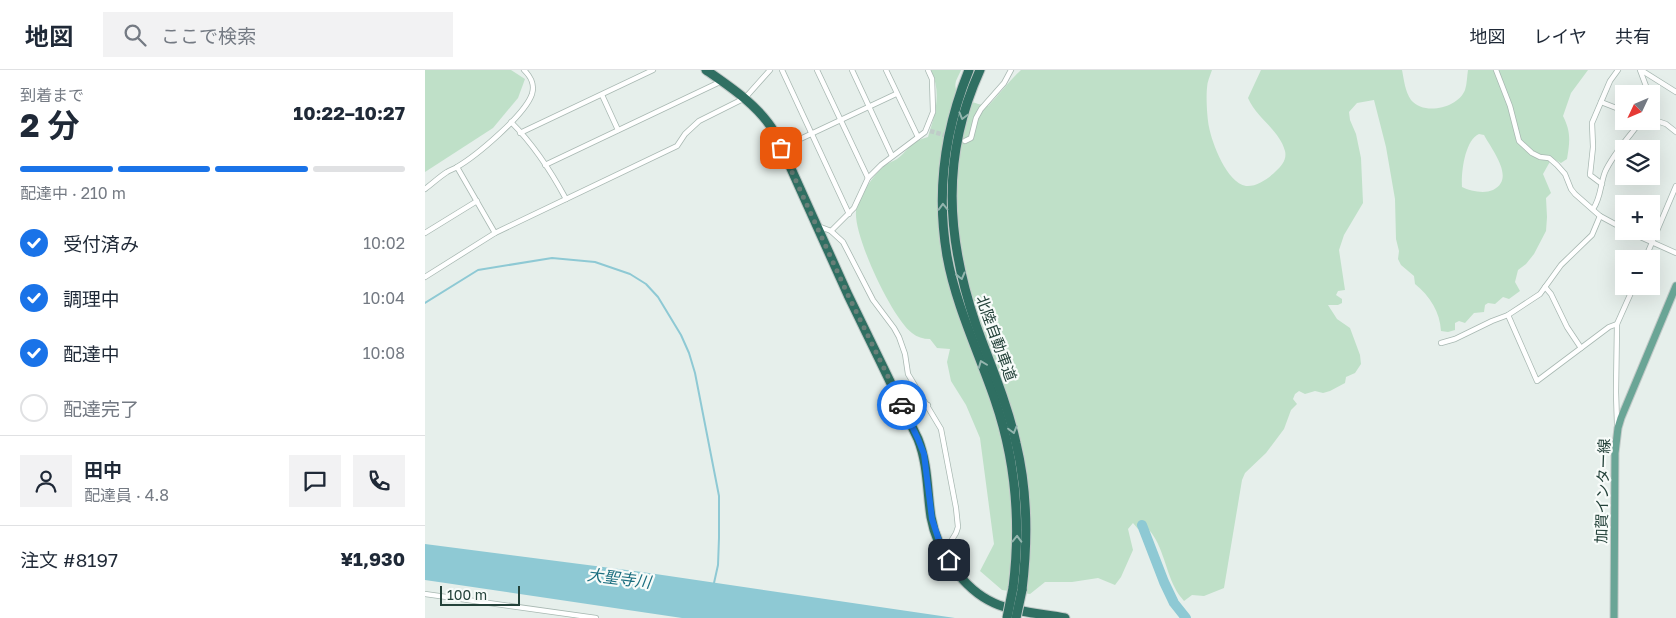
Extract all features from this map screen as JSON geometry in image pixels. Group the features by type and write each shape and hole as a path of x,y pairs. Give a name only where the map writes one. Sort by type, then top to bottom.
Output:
{"highway":[{"path":"706,70 745,98 767,120 775,133 848,295 924,454 934,530 953,568 965,582 994,603 1029,616 1065,618"},
{"name":"北陸自動車道","path":"969,70 955,110 947,146 943,186 944,233 947,257 960,306 995,400 1008,446 1017,517 1016,618"},
{"name":"北陸自動車道","path":"980,70 964,112 956,150 952,188 953,231 961,278 1010,419 1021,468 1025,501 1026,539 1017,589 1007,618"}],"main road":[{"name":"加賀インター線","path":"1614,618 1615,453 1618,428 1631,392 1676,286"}],"street":[{"path":"425,189 494,138 526,105 531,95 532,82 524,70"},
{"path":"521,133 653,70"},
{"path":"425,277 495,233 679,144 689,130 699,121 745,98 770,70"},
{"path":"783,70 849,214"},
{"path":"817,70 868,178"},
{"path":"852,70 892,156"},
{"path":"886,70 918,137"},
{"path":"831,230 854,208 868,178 892,156 928,130 933,112 932,79 928,70"},
{"path":"965,141 970,139 975,121 981,109 1001,87 1011,70"},
{"path":"1495,70 1508,99 1519,141 1532,153 1540,157 1549,158 1565,174 1571,189 1600,216 1615,224"},
{"path":"1602,184 1590,175 1593,147 1592,123 1610,81 1618,70"},
{"path":"1641,70 1676,92"},
{"path":"1641,70 1646,85"},
{"path":"545,165 722,81"},
{"path":"781,148 897,94"},
{"path":"602,95 618,130"},
{"path":"1601,102 1615,107"},
{"path":"511,122 545,165 566,199"},
{"path":"1660,122 1676,132"},
{"path":"1593,209 1609,166 1635,130"},
{"path":"457,167 495,233"},
{"path":"1648,250 1676,186"},
{"path":"425,233 477,201"},
{"path":"1441,343 1455,340 1492,320 1508,315 1540,294 1562,264 1592,235 1600,216"},
{"path":"818,226 831,230 843,242 873,300 894,328 905,354 908,374 941,429 958,527 944,553"},
{"path":"1645,240 1676,253"},
{"path":"1545,287 1551,294 1567,327 1581,348"},
{"path":"1618,428 1616,400 1617,324 1630,295"},
{"path":"1508,315 1537,381 1609,327 1617,324"},
{"path":"907,417 928,405"},
{"path":"425,594 596,618"}],"green space":[{"path":"425,70 511,70 525,79 518,98 493,128 425,172"},
{"path":"931,70 961,70 956,81 955,87 957,92 977,104 988,106 1021,70 1212,70 1207,84 1208,118 1211,134 1221,161 1233,178 1239,183 1250,186 1258,184 1270,176 1284,162 1285,157 1285,151 1278,136 1257,112 1248,98 1261,70 1402,70 1406,89 1411,100 1424,108 1432,109 1448,105 1461,96 1466,88 1468,70 1588,70 1571,93 1563,116 1569,137 1567,159 1561,163 1552,158 1543,174 1551,193 1546,198 1546,231 1534,254 1518,270 1515,282 1520,291 1509,299 1503,297 1495,304 1488,303 1485,305 1484,312 1474,313 1465,323 1459,321 1455,323 1455,330 1448,332 1441,331 1439,317 1433,305 1415,284 1414,276 1401,265 1398,259 1395,199 1386,147 1374,100 1357,103 1349,112 1361,158 1363,203 1344,235 1339,250 1345,290 1338,291 1336,295 1342,299 1342,303 1328,305 1337,319 1350,328 1360,355 1361,364 1355,373 1346,377 1345,383 1330,391 1323,393 1315,391 1305,394 1299,391 1295,394 1293,399 1297,404 1291,410 1284,429 1266,453 1245,473 1242,480 1224,588 1204,596 1192,595 1184,601 1176,590 1156,540 1146,527 1138,529 1133,523 1128,529 1133,550 1121,577 1115,585 1098,578 1072,582 1045,582 1030,594 1002,590 980,571 994,544 980,438 966,405 951,381 947,362 950,349 937,348 930,339 916,336 904,325 885,295 876,276 857,224 856,212 859,201 875,176 913,144 928,137 937,96","holes":["1479,134 1484,135 1500,164 1502,179 1500,185 1493,190 1481,192 1462,187 1462,181 1467,149 1474,137"]}],"water":[{"name":"大聖寺川","path":"425,544 642,572 955,618 682,618 425,580"}],"waterway":[{"path":"425,303 478,270 552,258 595,262 630,274 646,284 658,297 681,335 695,373 719,496 718,565 714,583"},
{"path":"1142,525 1164,582 1174,603 1186,618"}],"tunnel":[{"path":"930,131 948,136"}],"way so far":[{"path":"781,148 848,295 902,405"}],"route":[{"path":"902,405 924,454 934,530 942,550 949,560"}]}
